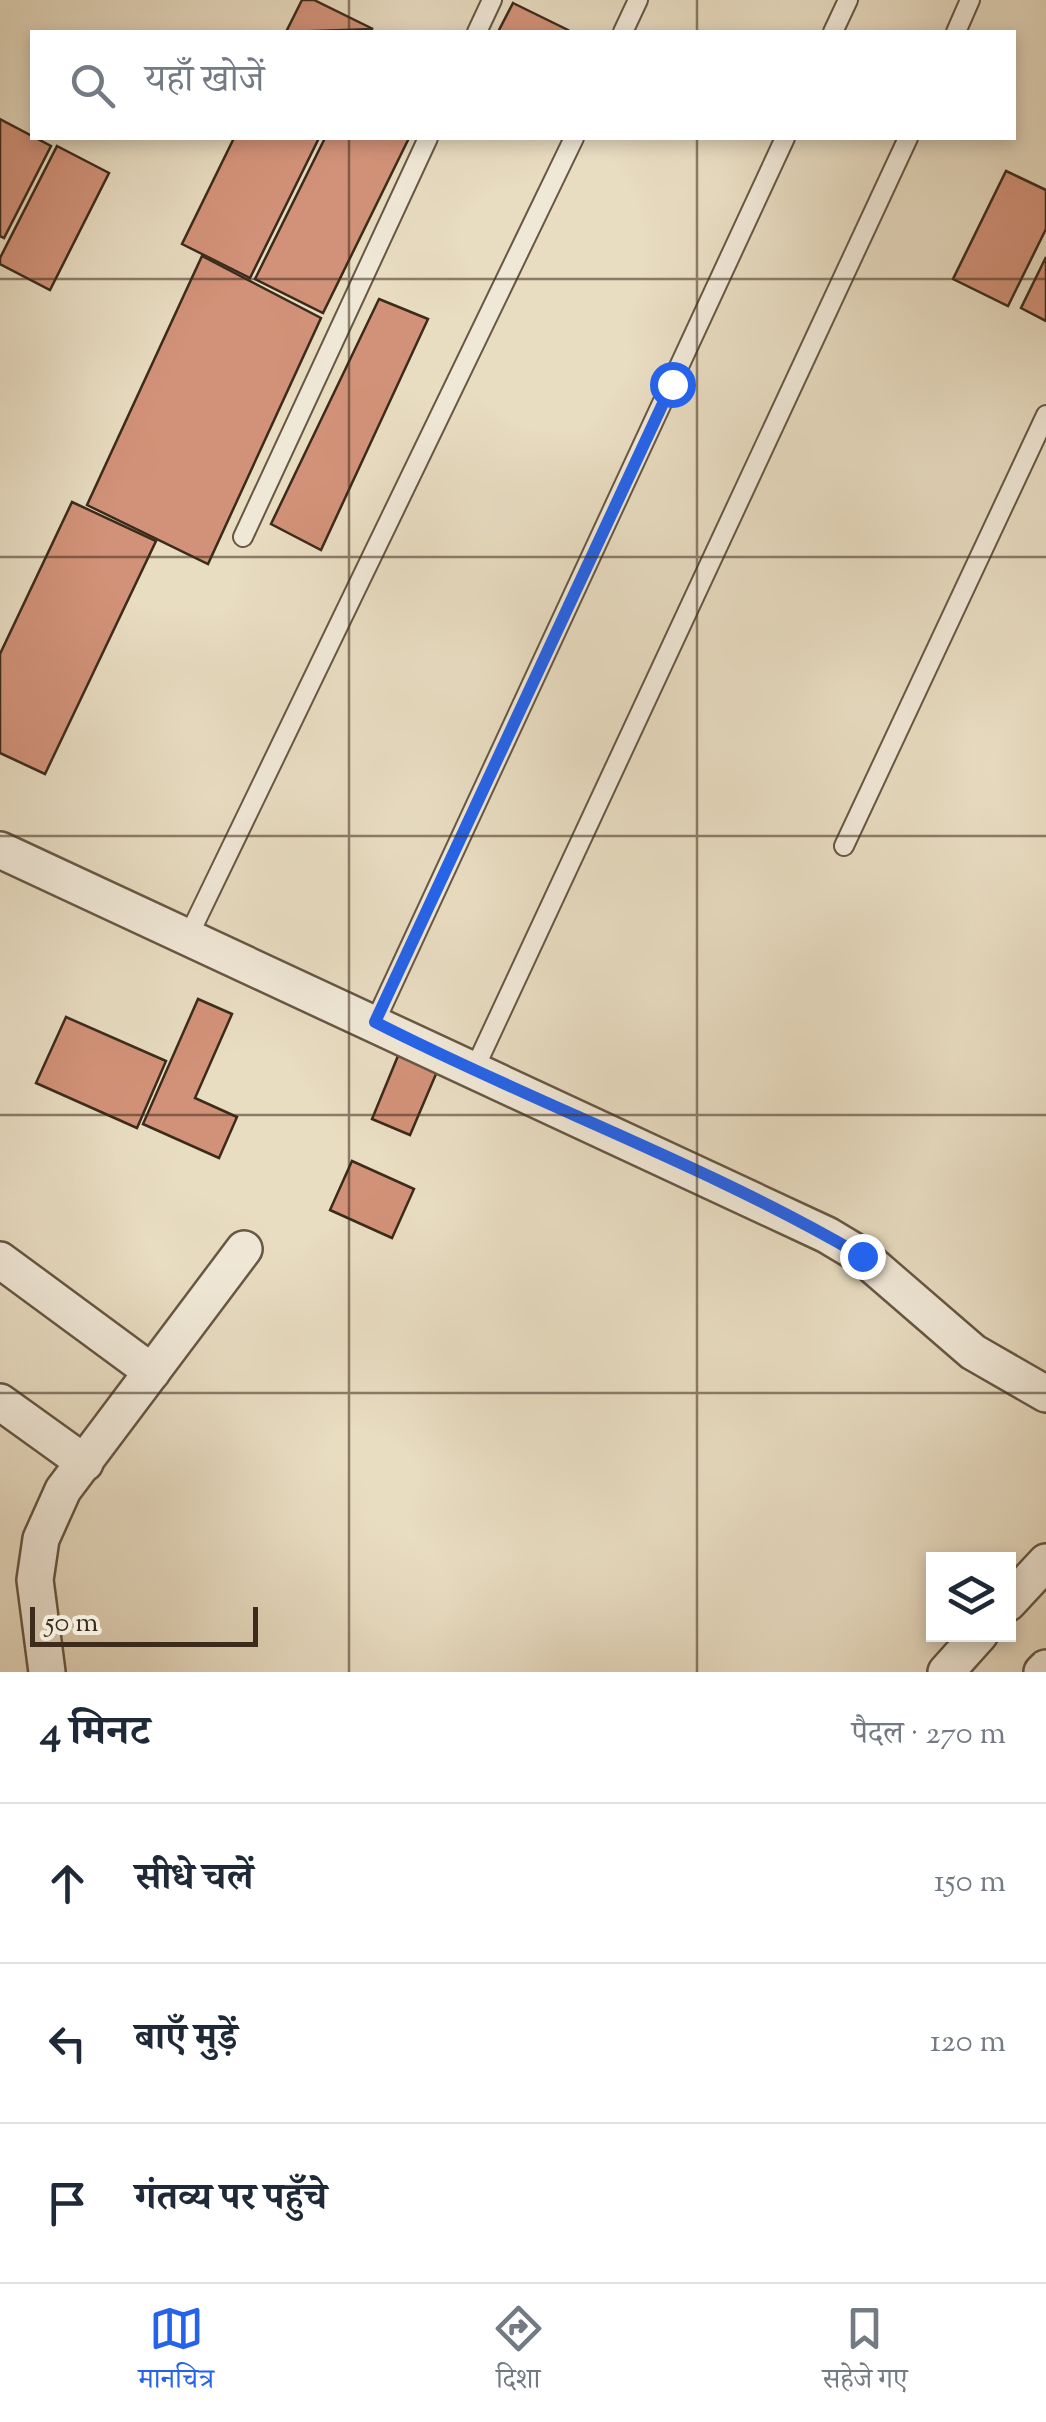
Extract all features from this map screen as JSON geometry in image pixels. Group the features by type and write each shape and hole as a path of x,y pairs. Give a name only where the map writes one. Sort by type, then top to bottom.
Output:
{"street":[{"path":"0,850 827,1236 862,1256 973,1352 1046,1394"},
{"path":"46,1672 35,1580 42,1539 63,1490 244,1248"},
{"path":"0,1260 152,1372"},
{"path":"0,1402 84,1463"},
{"path":"1016,1594 1046,1562"},
{"path":"946,1672 973,1642"}],"lane":[{"path":"478,30 492,0"},
{"path":"623,30 638,0"},
{"path":"834,30 848,0"},
{"path":"957,30 970,0"},
{"path":"243,537 427,140"},
{"path":"187,940 573,140"},
{"path":"375,1022 784,140"},
{"path":"473,1072 907,140"},
{"path":"844,846 1046,414"}],"building":[{"path":"302,0 314,0 373,29 344,30 287,30"},
{"path":"513,3 568,30 499,30"},
{"path":"0,119 30,135 30,140 51,146 4,238 0,236"},
{"path":"233,140 318,140 250,278 182,244"},
{"path":"324,140 408,140 323,313 255,279"},
{"path":"57,146 109,173 50,290 0,264 0,258"},
{"path":"1006,171 1046,190 1046,229 1008,306 953,279"},
{"path":"202,256 321,318 208,564 87,505"},
{"path":"1046,257 1046,321 1021,308"},
{"path":"379,299 428,319 321,550 271,524"},
{"path":"72,502 156,541 45,774 0,753 0,654"},
{"path":"198,999 232,1014 195,1098 237,1117 219,1158 143,1124"},
{"path":"66,1017 166,1061 137,1128 36,1083"},
{"path":"400,1051 439,1067 410,1135 372,1119"},
{"path":"352,1161 414,1189 392,1238 330,1210"}],"route":[{"path":"672,384 375,1022 473,1072 783,1214 862,1256"}]}
